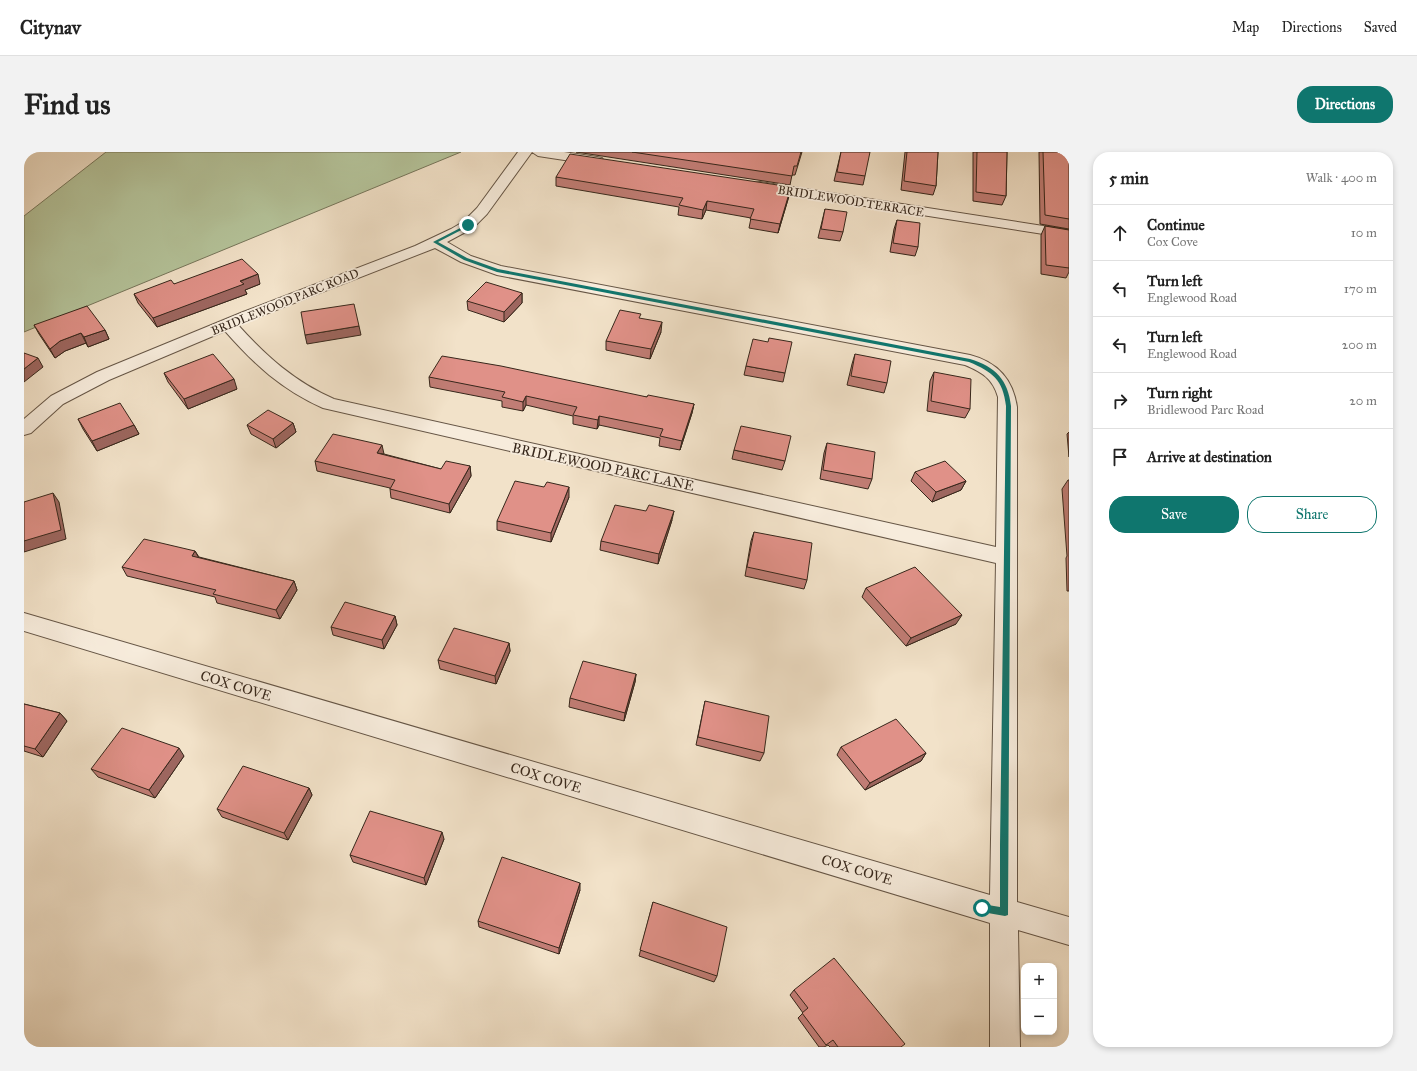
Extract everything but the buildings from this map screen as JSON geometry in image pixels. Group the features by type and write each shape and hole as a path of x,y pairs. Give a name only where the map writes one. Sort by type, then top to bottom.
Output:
{"street":[{"name":"BRIDLEWOOD PARC ROAD","path":"24,429 57,400 103,376 228,324 435,242 468,225 482,211 525,152"},
{"path":"538,152 612,164"},
{"name":"BRIDLEWOOD TERRACE","path":"744,184 1069,234"},
{"path":"435,242 466,259 483,266 516,275 970,360 984,366 1001,380 1007,391 1008,490 1006,557 1005,1047"},
{"name":"BRIDLEWOOD PARC LANE","path":"228,324 263,364 285,382 309,396 329,404 1006,557"},
{"name":"COX COVE","path":"24,622 982,908 1005,912 1069,931"}],"green space":[{"path":"106,152 461,152 24,332 24,216"}],"route":[{"path":"468,225 435,242 466,259 483,266 516,275 970,360 984,366 1001,380 1007,391 1008,406 1004,846 1005,912 982,908"}]}
